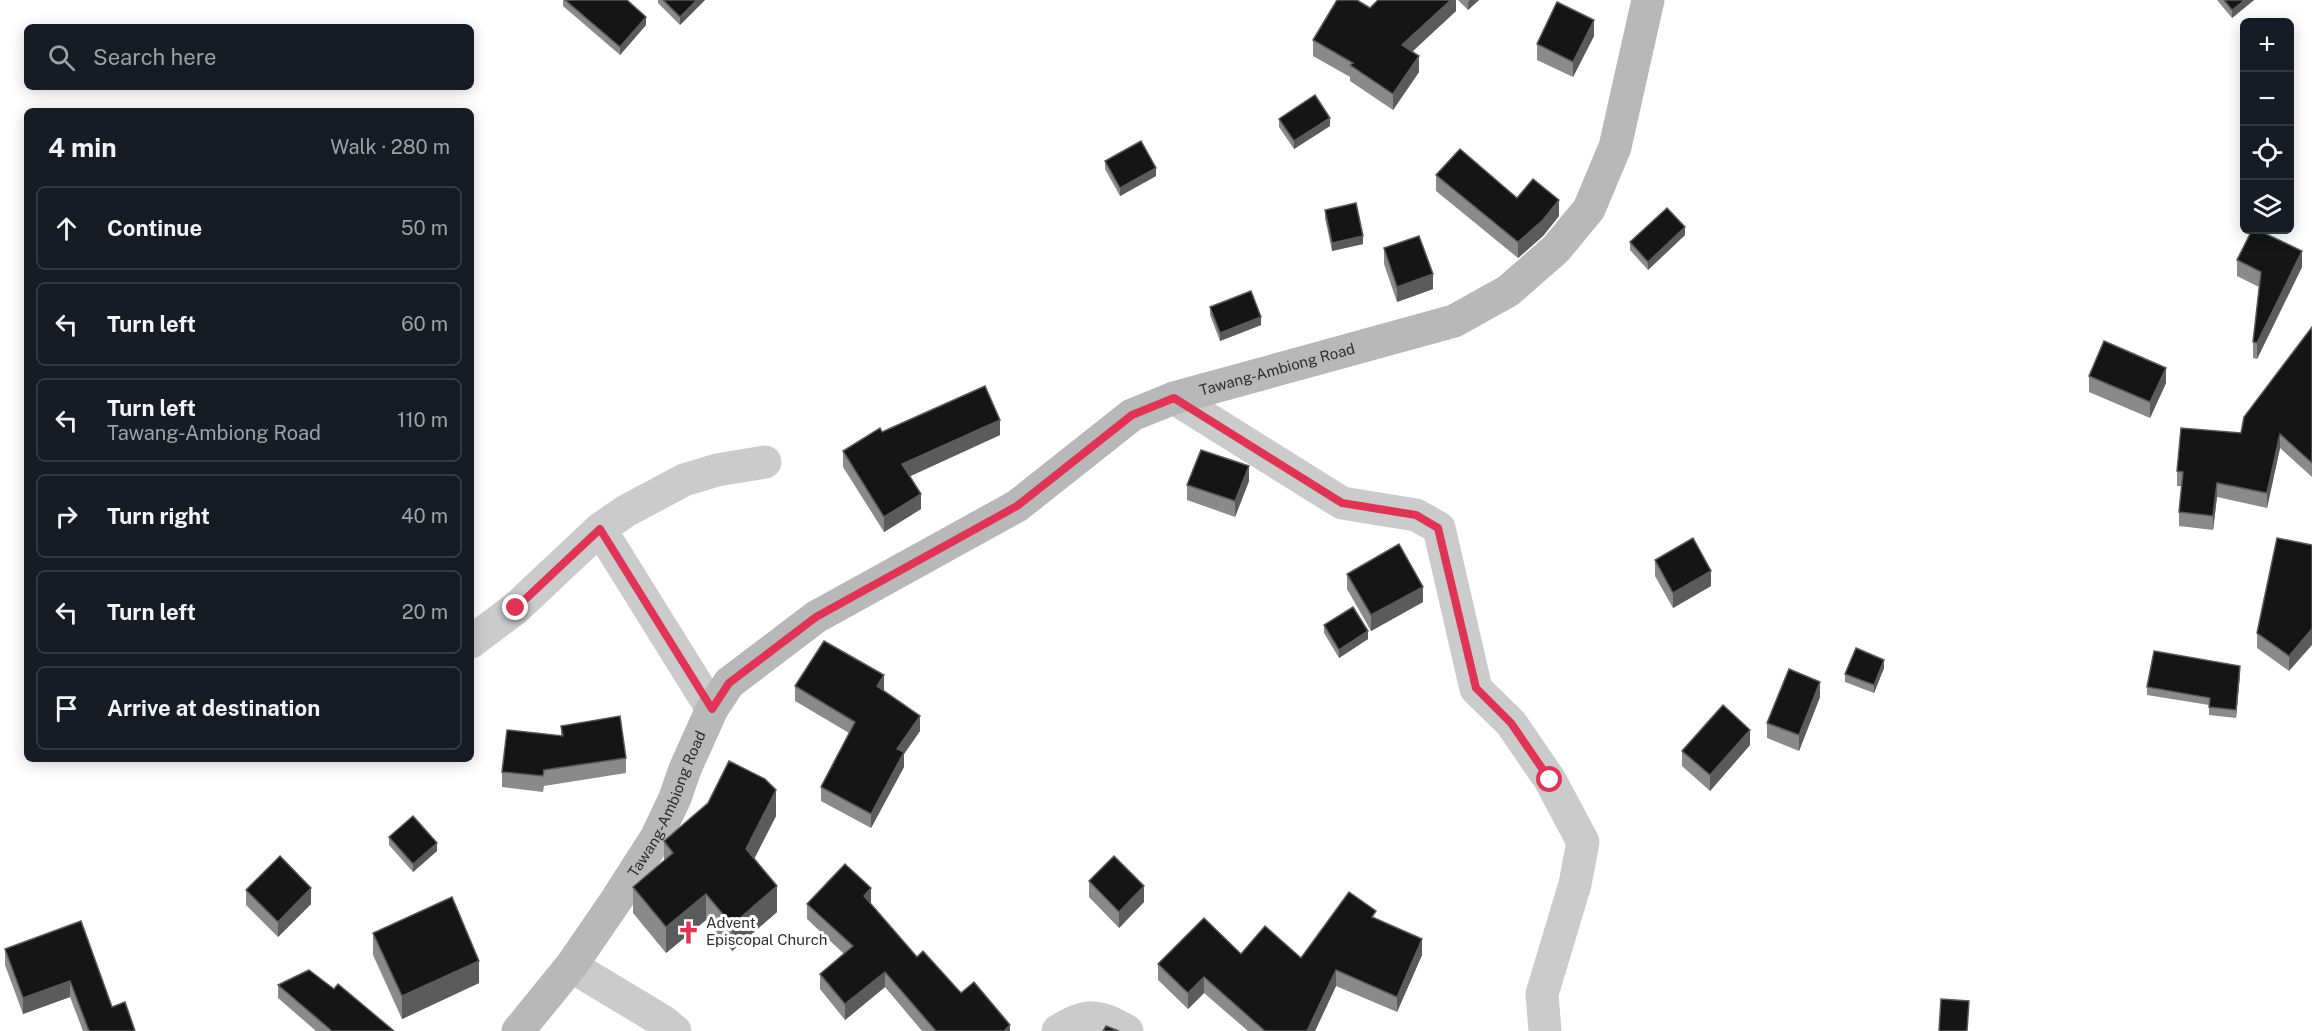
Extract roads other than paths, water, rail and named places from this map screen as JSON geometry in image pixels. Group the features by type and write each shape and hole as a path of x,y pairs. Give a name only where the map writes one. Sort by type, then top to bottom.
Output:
{"main road":[{"name":"Tawang-Ambiong Road","path":"518,1031 571,966 656,838 712,709 729,683 816,617 1017,506 1132,415 1174,398 1454,321 1508,291 1556,249 1589,209 1615,147 1648,0"}],"street":[{"path":"1174,398 1342,503 1416,515 1438,528 1476,688 1511,723 1550,780 1583,842 1575,884 1542,994 1545,1031"},
{"path":"474,640 516,608 600,529 626,511 684,480 717,470 765,462"},
{"path":"600,529 712,709"},
{"path":"571,966 664,1022 675,1031"},
{"path":"1058,1031 1082,1018 1097,1017 1127,1031"}],"place":[{"name":"Advent Episcopal Church","path":"688,932"}]}
